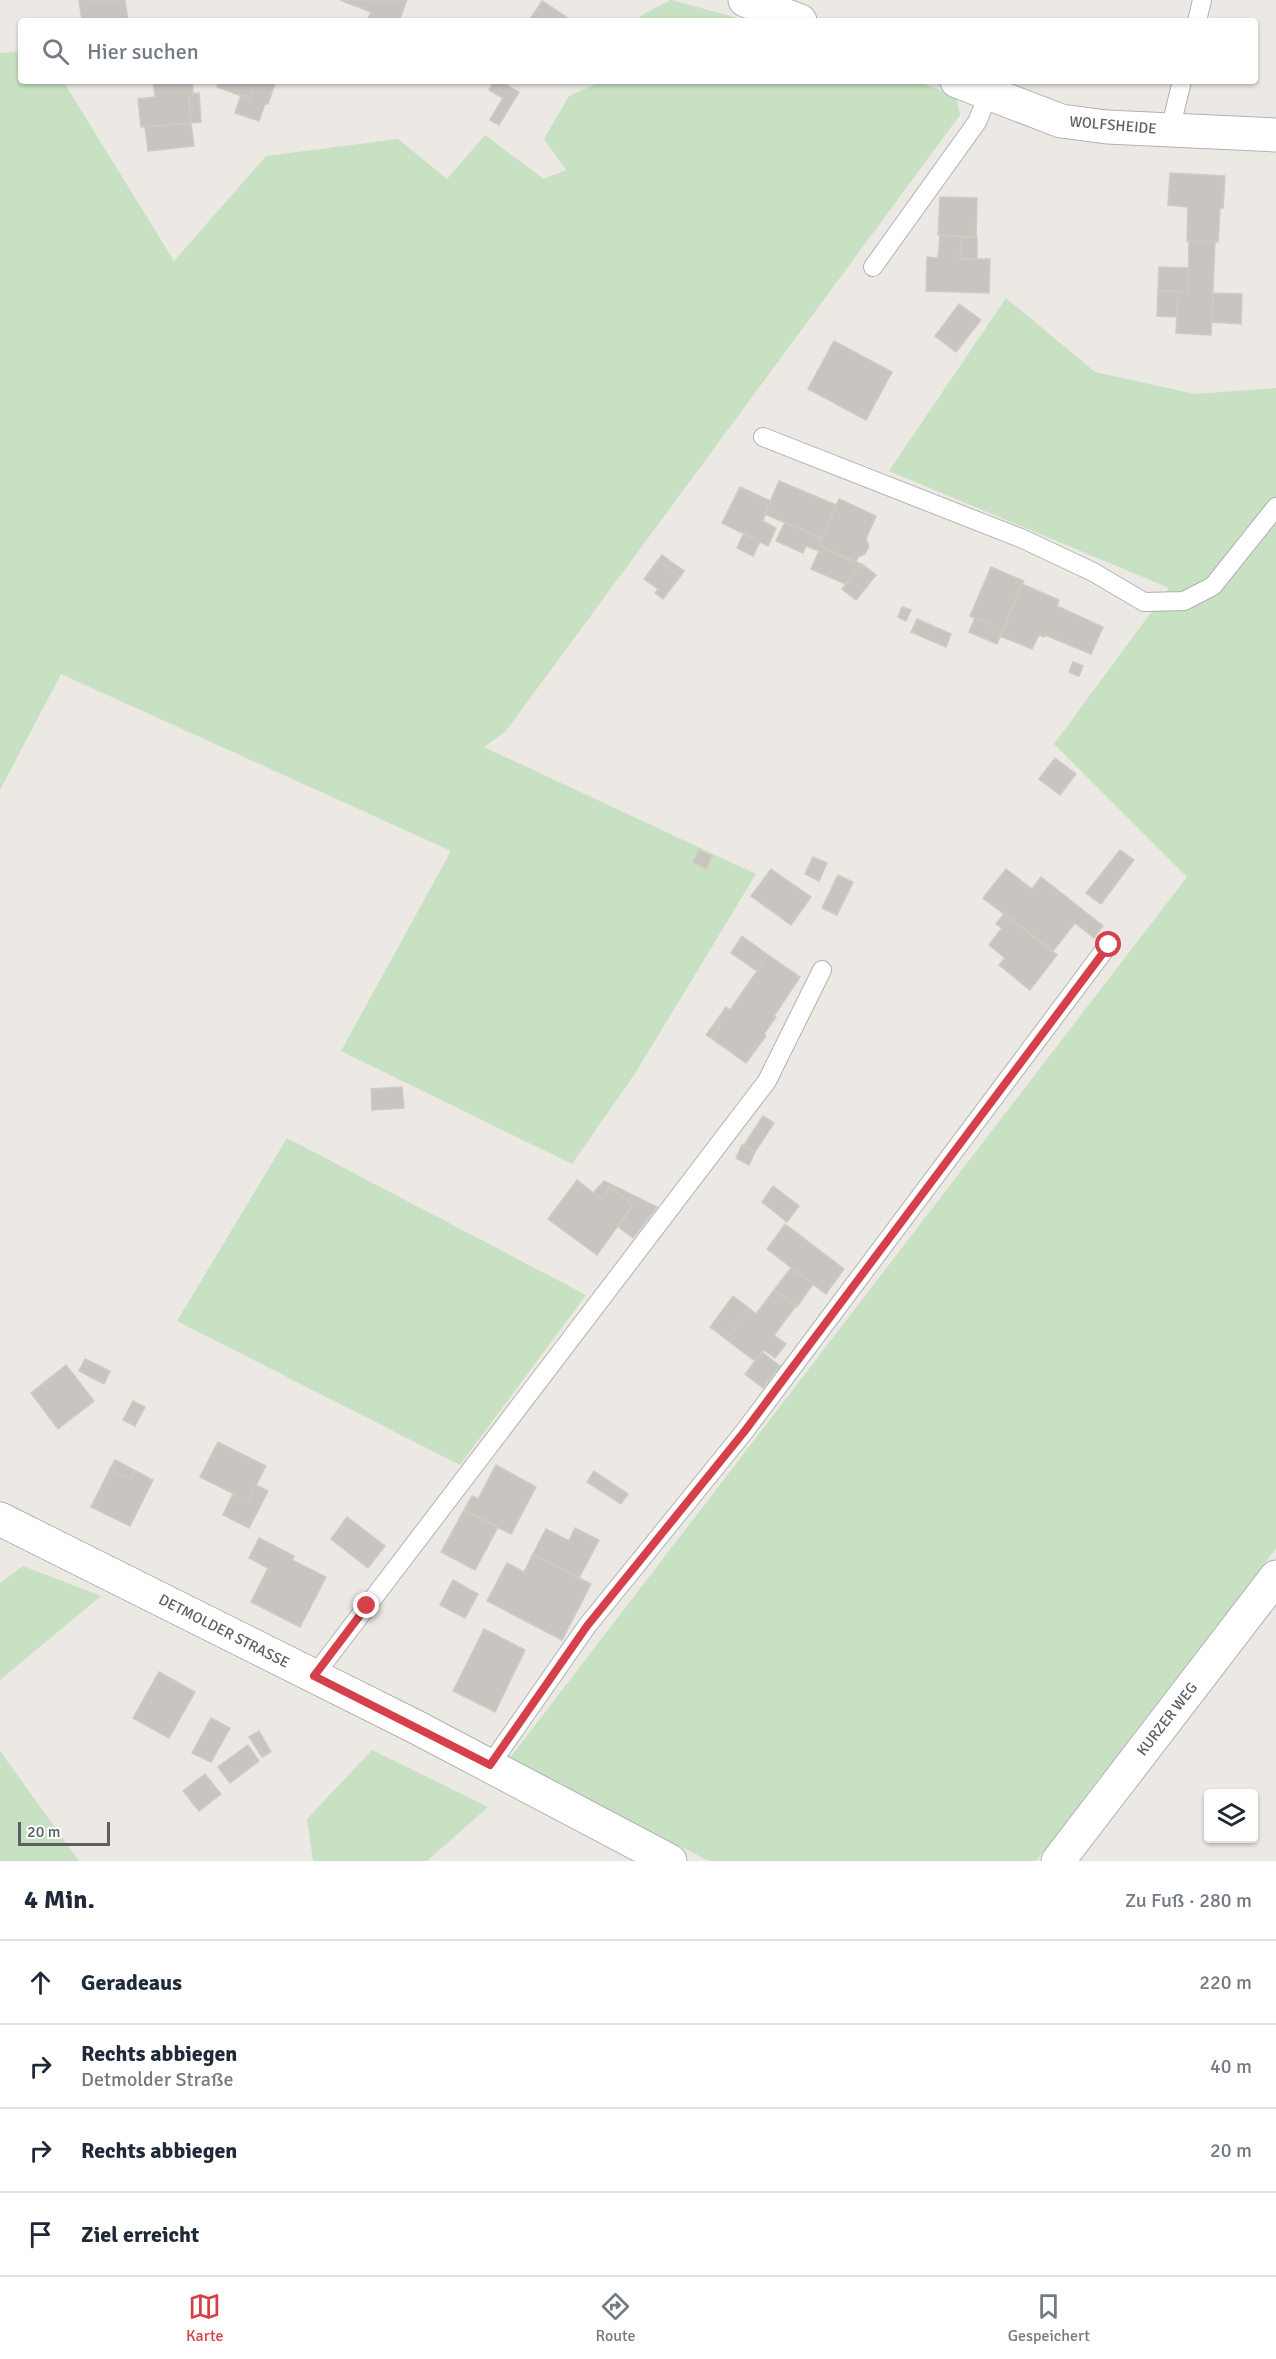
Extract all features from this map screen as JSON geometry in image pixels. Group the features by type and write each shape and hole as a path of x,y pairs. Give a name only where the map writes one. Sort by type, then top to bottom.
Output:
{"street":[{"path":"745,0 792,18"},
{"name":"WOLFSHEIDE","path":"965,84 1061,121 1107,127 1276,135"},
{"name":"DETMOLDER STRASSE","path":"0,1519 490,1765 654,1857"},
{"name":"KURZER WEG","path":"1058,1861 1276,1577"}],"lane":[{"path":"1198,18 1202,0"},
{"path":"1170,130 1181,84"},
{"path":"873,267 977,122 989,93"},
{"path":"763,437 1023,539 1093,572 1144,602 1184,601 1213,586 1276,507"},
{"path":"490,1765 587,1626 744,1432 1109,945"},
{"path":"314,1676 767,1081 822,970"}],"green space":[{"path":"671,0 738,18 639,18"},
{"path":"18,51 18,84 65,84 174,261 266,156 398,139 447,179 485,135 544,179 566,170 544,139 569,96 596,84 924,84 956,96 960,115 505,732 484,747 756,874 636,1072 572,1164 341,1051 451,851 61,674 0,790 0,53"},
{"path":"1006,298 1095,372 1195,394 1276,388 1276,1548 1036,1861 709,1861 509,1759 1187,877 1054,744 1169,588 889,471"},
{"path":"287,1138 586,1295 460,1465 177,1321"},
{"path":"23,1566 101,1596 0,1680 0,1583"},
{"path":"372,1750 488,1807 427,1861 313,1861 307,1819"},
{"path":"0,1751 79,1861 0,1861"}],"building":[{"path":"79,0 125,0 128,18 82,18"},
{"path":"340,0 407,0 400,18 368,18 371,12"},
{"path":"542,1 568,18 531,18"},
{"path":"153,84 192,84 193,94 189,94 191,123 141,127 138,99 155,97"},
{"path":"218,84 255,84 250,99 217,87"},
{"path":"255,84 275,84 259,121 235,113 241,95 250,99"},
{"path":"492,84 505,84 519,92 499,125 490,120 503,98 489,90"},
{"path":"199,93 201,122 191,123 189,94"},
{"path":"191,123 194,146 148,151 145,127"},
{"path":"1170,173 1225,176 1218,242 1187,241 1188,207 1168,205"},
{"path":"940,197 977,198 976,237 938,235"},
{"path":"940,235 961,237 960,259 990,259 989,293 926,291 927,257 938,258"},
{"path":"961,237 977,237 977,259 960,259"},
{"path":"1189,241 1215,242 1211,335 1176,333 1178,291 1188,292"},
{"path":"1159,267 1188,268 1188,292 1158,291"},
{"path":"1158,291 1178,291 1177,317 1157,316"},
{"path":"1213,293 1242,294 1241,324 1212,322"},
{"path":"959,304 981,320 956,352 935,336"},
{"path":"834,341 892,372 866,420 808,389"},
{"path":"779,481 836,505 822,539 765,514"},
{"path":"740,487 770,501 763,521 776,528 768,546 722,523"},
{"path":"839,499 876,516 866,539 869,546 865,554 858,557 856,563 819,546"},
{"path":"785,522 822,539 819,546 862,564 846,584 811,569 819,551 806,546 803,553 776,541"},
{"path":"744,533 760,542 753,556 737,548"},
{"path":"662,555 684,571 680,577 658,560"},
{"path":"658,560 680,577 663,599 655,593 658,589 644,579"},
{"path":"862,564 876,575 856,600 842,589"},
{"path":"991,567 1024,581 1003,630 970,616"},
{"path":"1022,584 1059,600 1057,606 1103,627 1091,654 1045,635 1044,637 1039,635 1032,649 1000,636"},
{"path":"902,607 911,610 906,621 898,617"},
{"path":"975,618 1003,630 997,644 969,632"},
{"path":"917,619 951,634 946,647 911,632"},
{"path":"1073,662 1083,666 1079,676 1069,672"},
{"path":"1055,758 1076,774 1060,795 1039,779"},
{"path":"699,850 712,856 706,869 693,862"},
{"path":"1120,850 1134,860 1101,904 1086,893"},
{"path":"813,857 827,863 819,881 805,874"},
{"path":"771,869 811,897 791,925 751,896"},
{"path":"1006,869 1032,889 1041,877 1103,926 1094,938 1075,923 1053,951 983,898"},
{"path":"838,875 853,882 837,915 822,908"},
{"path":"1004,914 1057,955 1030,990 999,965 1005,958 989,945 1002,928 996,924"},
{"path":"742,936 768,955 757,971 731,953"},
{"path":"768,955 800,977 774,1016 776,1017 764,1034 766,1036 746,1063 711,1038 720,1025 719,1017 726,1007 730,1010"},
{"path":"719,1017 720,1025 711,1038 706,1035"},
{"path":"402,1087 404,1108 372,1110 371,1089"},
{"path":"763,1116 774,1123 755,1152 744,1145"},
{"path":"742,1145 755,1152 749,1165 736,1158"},
{"path":"577,1180 601,1199 608,1190 608,1186 633,1205 597,1255 548,1219"},
{"path":"604,1181 657,1207 633,1238 619,1227 633,1205 608,1186 608,1190 601,1199 593,1193"},
{"path":"773,1186 799,1206 787,1222 762,1202"},
{"path":"785,1224 844,1269 826,1294 767,1249"},
{"path":"791,1268 813,1284 797,1307 774,1290"},
{"path":"774,1290 796,1306 774,1335 786,1344 775,1358 764,1350 755,1361 726,1339 750,1309 756,1314"},
{"path":"733,1296 750,1309 726,1339 710,1327"},
{"path":"762,1352 780,1366 763,1388 745,1374"},
{"path":"85,1359 110,1371 104,1384 79,1371"},
{"path":"66,1365 94,1401 58,1429 31,1393"},
{"path":"133,1401 145,1407 135,1426 123,1420"},
{"path":"218,1442 266,1466 248,1501 200,1477"},
{"path":"115,1460 134,1470 130,1479 110,1469"},
{"path":"496,1465 536,1487 511,1534 464,1510 472,1496 478,1499"},
{"path":"110,1469 130,1479 134,1470 153,1480 130,1526 91,1507"},
{"path":"594,1471 628,1494 621,1504 587,1482"},
{"path":"256,1485 268,1491 249,1528 223,1515 233,1494 248,1501"},
{"path":"464,1510 498,1527 475,1570 441,1552"},
{"path":"347,1517 385,1546 368,1568 331,1539"},
{"path":"575,1528 599,1540 579,1578 533,1554 546,1529 569,1541"},
{"path":"259,1538 294,1556 292,1560 326,1577 300,1627 251,1602 268,1568 249,1558"},
{"path":"533,1554 591,1584 562,1640 487,1601 507,1563 524,1572"},
{"path":"453,1580 478,1594 465,1618 440,1605"},
{"path":"484,1629 525,1650 495,1712 453,1691"},
{"path":"159,1672 195,1692 169,1738 133,1718"},
{"path":"211,1718 230,1728 211,1762 192,1753"},
{"path":"259,1731 271,1752 262,1757 249,1737"},
{"path":"248,1745 259,1761 230,1783 218,1767"},
{"path":"205,1774 221,1794 199,1811 183,1791"}],"route":[{"path":"367,1606 314,1676 490,1765 587,1626 744,1432 1109,945"}]}
